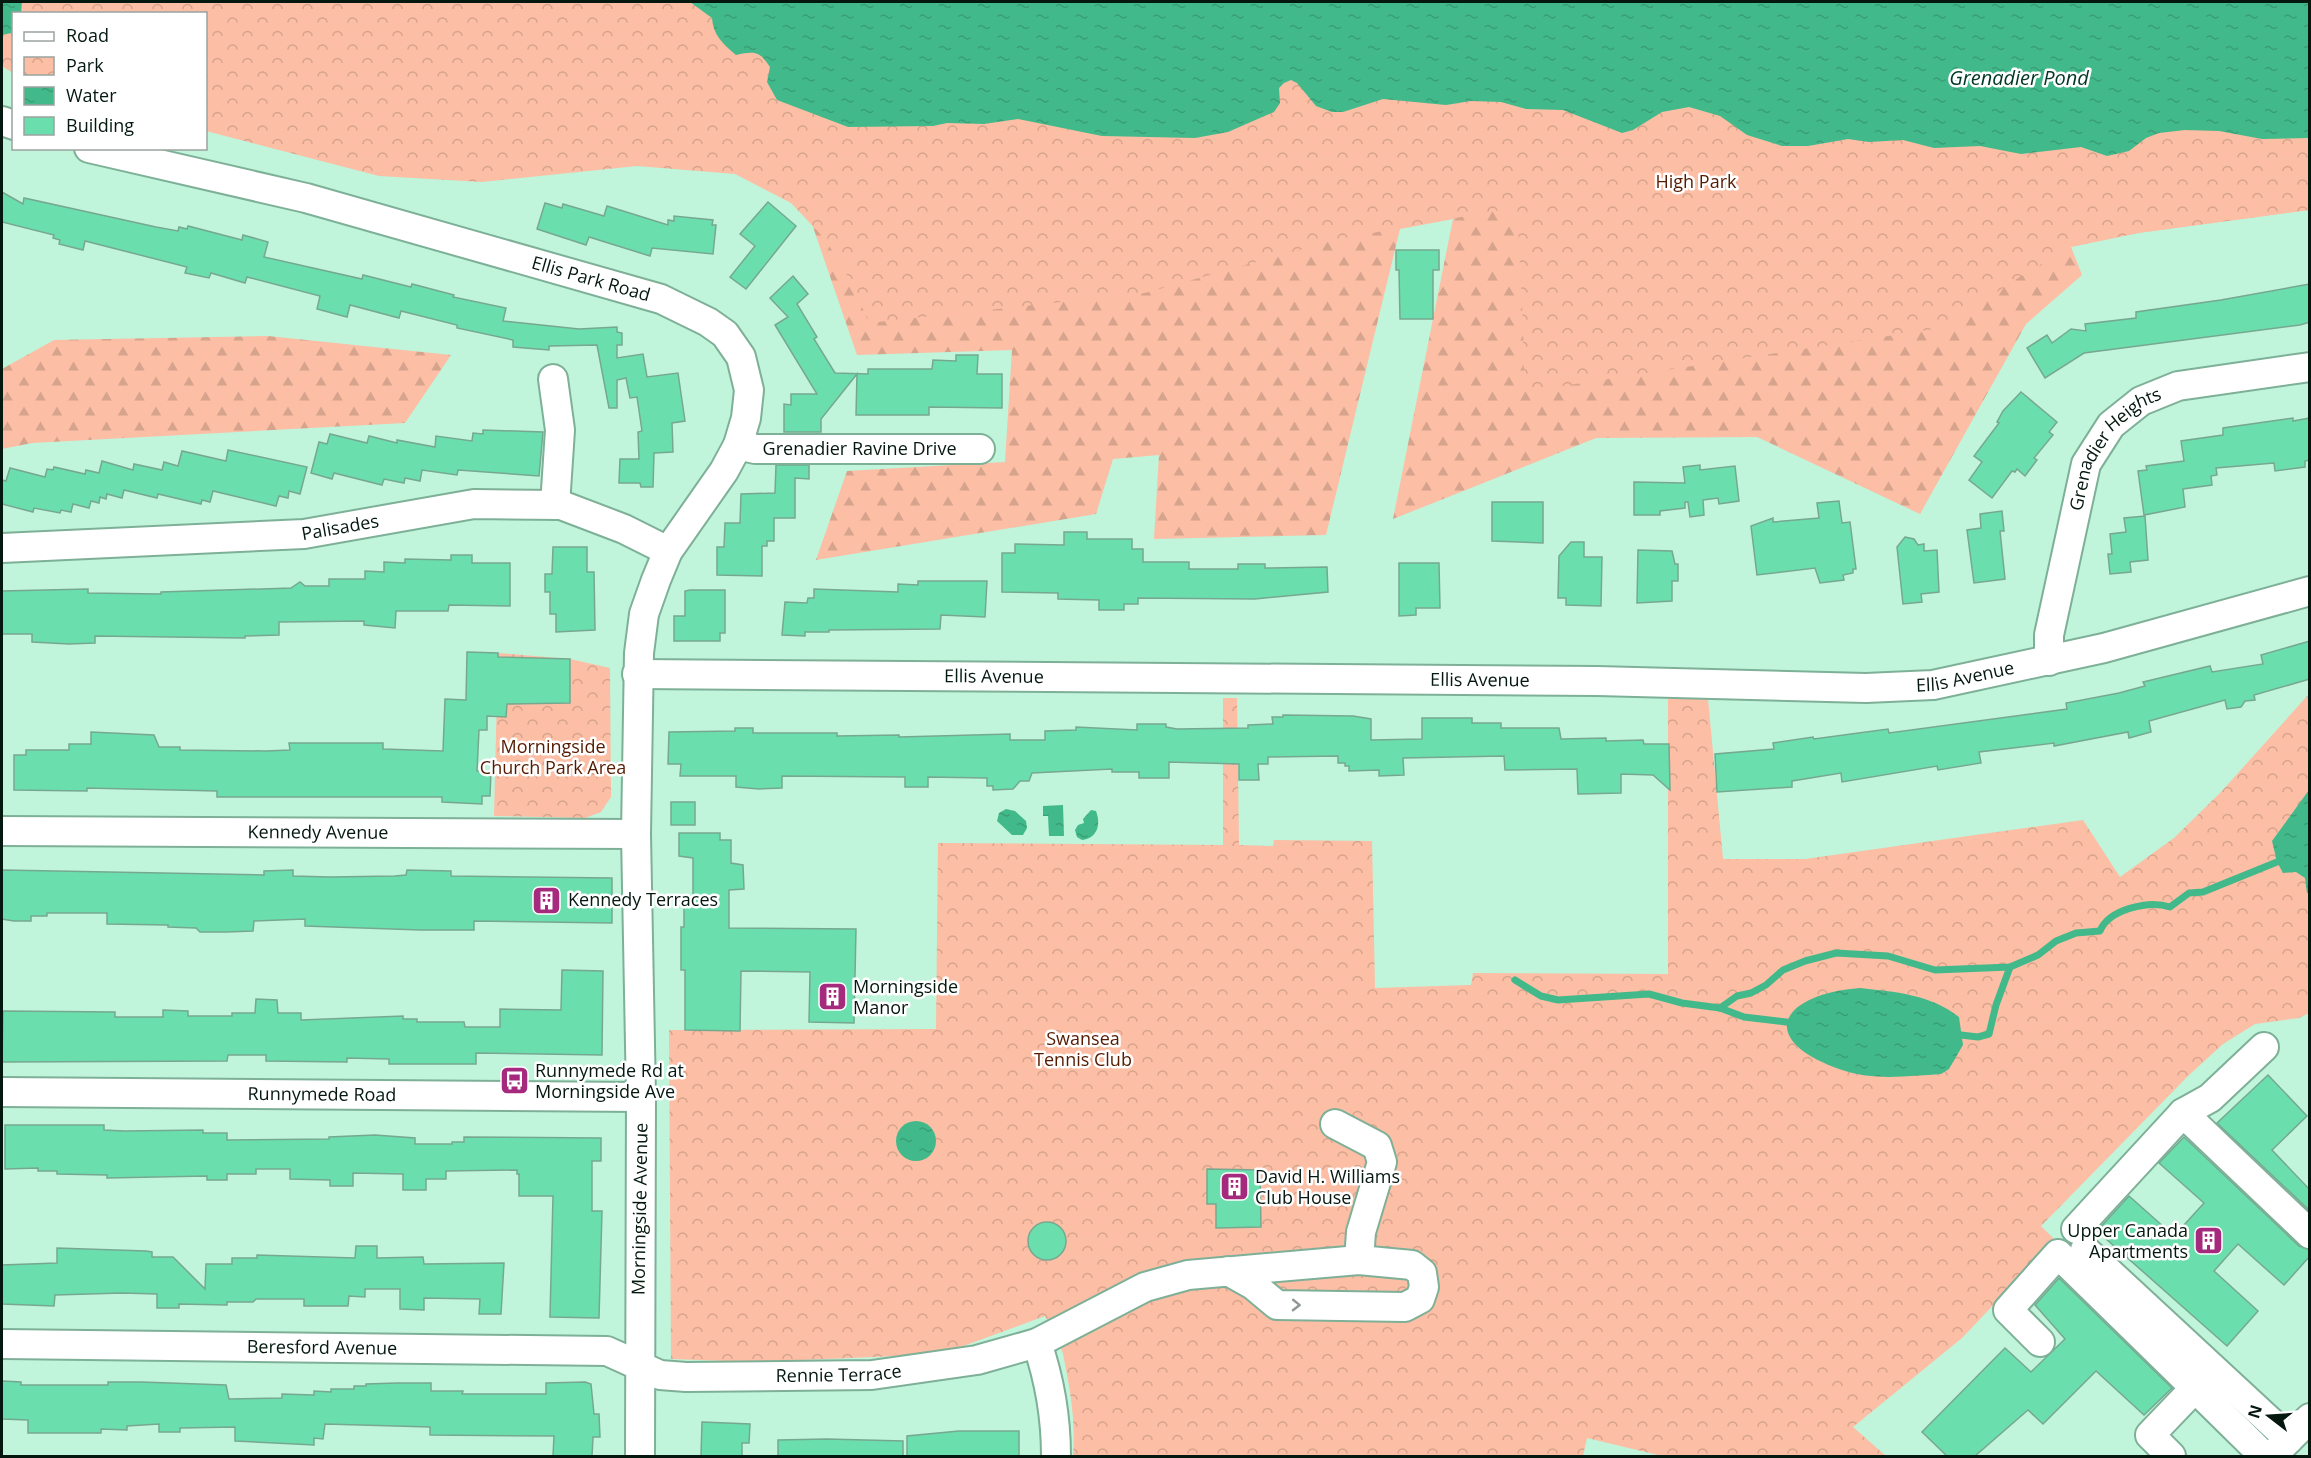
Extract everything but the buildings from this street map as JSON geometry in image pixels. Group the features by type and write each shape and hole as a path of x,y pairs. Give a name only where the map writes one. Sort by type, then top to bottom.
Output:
{"street":[{"name":"Ellis Park Road","path":"98,150 306,198 662,299 708,322 725,334 741,357 749,390 746,418 738,445 724,471 668,551 644,614 637,674"},
{"name":"Grenadier Heights","path":"2049,661 2050,626 2082,478 2092,451 2111,425 2141,401 2178,386 2310,367"},
{"path":"553,379 560,430 555,505"},
{"name":"Grenadier Ravine Drive","path":"738,445 755,449 980,448"},
{"name":"Palisades","path":"2,548 304,534 474,504 555,505 624,529 668,551"},
{"name":"Ellis Avenue","path":"637,674 1597,681 1866,688 1952,682 2049,661 2310,591"},
{"name":"Morningside Avenue","path":"637,674 636,834 641,1097 640,1456"},
{"name":"Kennedy Avenue","path":"2,831 636,834"},
{"path":"2264,1047 2210,1098 2183,1113 2080,1240 2280,1448 2310,1418"},
{"name":"Runnymede Road","path":"2,1092 641,1097"},
{"path":"2183,1113 2310,1234"},
{"path":"1335,1125 1377,1146 1382,1162 1361,1232 1359,1260"},
{"path":"2040,1342 2008,1310 2058,1254 2264,1456"},
{"name":"Rennie Terrace","path":"639,1364 660,1375 686,1377 872,1375 941,1367 1037,1343 1144,1287 1188,1275 1228,1271 1359,1260 1412,1265 1422,1273 1424,1287 1420,1299 1405,1307 1277,1305 1253,1285 1228,1271"},
{"path":"1037,1343 1048,1376 1055,1412 1056,1456"},
{"name":"Beresford Avenue","path":"2,1344 607,1351 639,1364"},
{"path":"2171,1456 2150,1435 2195,1388"}],"green space":[{"name":"High Park","path":"2,2 2309,2 2309,210 2138,233 2070,247 2005,286 1953,326 1524,392 1517,207 1339,239 1145,293 869,323 850,280 825,239 791,203 735,174 637,166 482,182 379,176 207,131 207,12 12,12 12,72 2,66"},
{"path":"2310,138 2309,210 2138,233 2071,247 2082,275 2026,324 1920,514 1757,437 1596,438 1393,519 1453,219 1400,229 1326,535 1154,539 1159,455 1113,459 1096,514 816,560 847,471 1005,462 1012,350 857,355 802,195"},
{"path":"268,336 451,355 405,423 32,443 2,449 2,369 54,340"},
{"name":"Morningside Church Park Area","path":"498,653 570,659 610,668 611,797 601,812 585,818 494,816"},
{"name":"Swansea Tennis Club","path":"2309,694 2309,1013 2299,1018 2255,1024 2223,1044 2189,1075 2041,1226 2055,1240 1962,1338 1853,1427 1886,1456 1662,1456 1587,1438 1583,1456 1073,1456 1073,1418 1066,1367 1060,1345 1045,1316 958,1348 921,1355 754,1362 671,1359 669,1030 936,1029 938,843 1223,845 1223,698 1237,698 1239,845 1273,846 1274,840 1372,841 1375,988 1471,985 1473,973 1668,974 1668,698 1708,699 1723,859 1805,859 2083,820 2120,877 2174,838 2221,792"}],"water":[{"path":"2,2 22,2 21,12 12,12 11,33 2,35"},
{"name":"Grenadier Pond","path":"690,2 2309,2 2309,138 2262,139 2219,131 2185,130 2159,133 2146,138 2129,151 2107,156 2081,147 2021,154 1980,146 1934,148 1903,140 1869,142 1848,139 1808,146 1782,146 1747,135 1720,116 1689,107 1662,112 1633,130 1622,133 1563,110 1526,109 1501,102 1471,101 1446,105 1383,99 1343,112 1332,112 1316,106 1297,83 1291,80 1279,88 1280,103 1274,112 1228,132 1195,138 1102,136 1018,119 984,124 947,123 933,126 848,127 777,100 767,82 770,67 763,58 752,53 736,55 720,39 714,29 712,18"},
{"path":"2309,790 2309,893 2307,893 2305,878 2296,872 2283,873 2277,862 2272,841"},
{"path":"1063,805 1064,836 1049,836 1048,816 1043,816 1043,806"},
{"path":"1006,809 1015,811 1026,821 1027,828 1023,835 1012,835 997,821 999,813"},
{"path":"1091,810 1096,811 1097,830 1092,836 1082,840 1077,837 1075,830 1078,825 1084,823 1083,819"},
{"path":"1860,988 1912,995 1936,1003 1959,1017 1963,1045 1949,1069 1941,1074 1866,1076 1842,1070 1814,1058 1796,1045 1788,1032 1788,1020 1796,1009 1811,999 1833,992"},
{"path":"916,1121 930,1127 936,1141 930,1155 916,1161 902,1155 896,1141 902,1127"}],"waterway":[{"path":"1720,1008 1737,996 1751,993 1766,985 1783,970 1805,961 1836,953 1888,956 1935,970 2010,967 2038,955 2056,941 2076,933 2100,931 2112,917 2130,908 2151,905 2170,907 2189,893 2203,892 2277,862"},
{"path":"1952,1034 1978,1037 1989,1034 1996,1005 2010,967"},
{"path":"1515,980 1541,996 1558,1000 1649,994 1682,1003 1720,1008 1744,1017 1794,1023"}],"place":[{"name":"Kennedy Terraces","path":"547,900"},
{"name":"Morningside Manor","path":"832,997"},
{"name":"Runnymede Rd at Morningside Ave","path":"514,1081"},
{"name":"David H. Williams Club House","path":"1234,1187"},
{"name":"Upper Canada Apartments","path":"2209,1241"}]}
